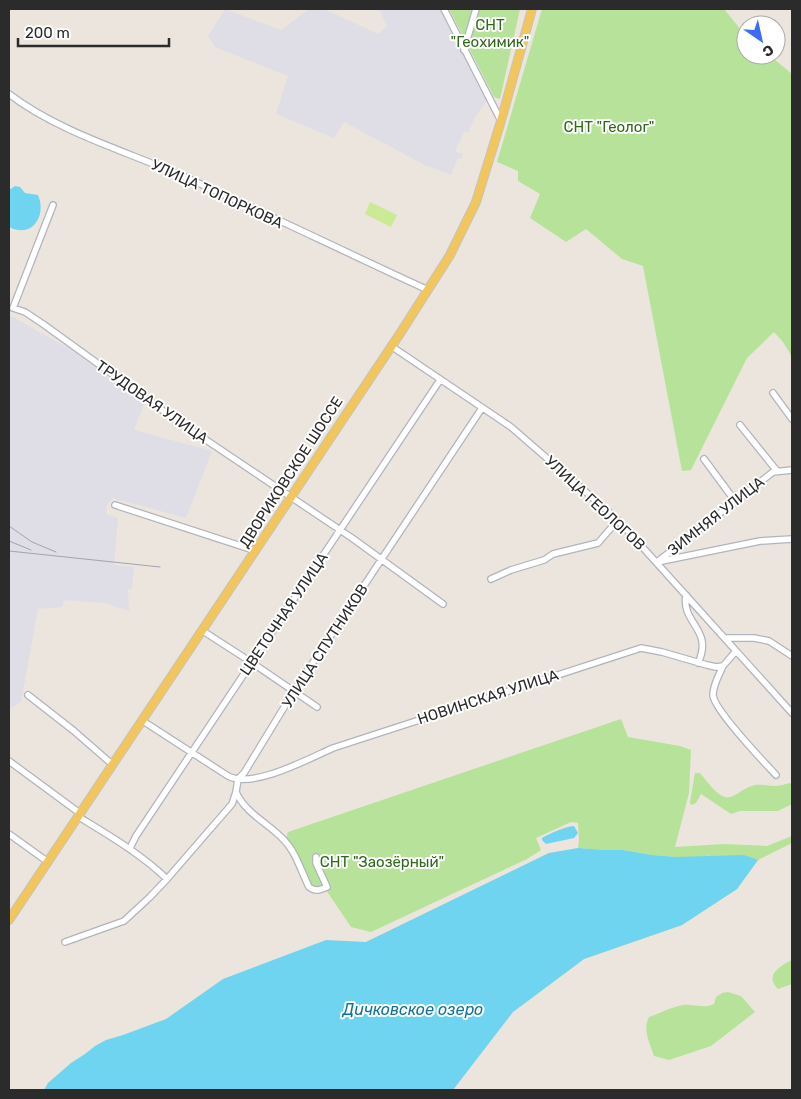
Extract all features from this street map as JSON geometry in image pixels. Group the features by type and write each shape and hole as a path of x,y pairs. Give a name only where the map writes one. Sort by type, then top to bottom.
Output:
{"main road":[{"name":"ДВОРИКОВСКОЕ ШОССЕ","path":"9,920 12,910 48,862 143,721 450,255 472,212 484,180 532,9"}],"street":[{"path":"444,9 501,121"},
{"path":"464,50 476,9"},
{"name":"УЛИЦА ТОПОРКОВА","path":"9,94 36,113 58,124 186,178 428,290"},
{"name":"ТРУДОВАЯ УЛИЦА","path":"53,205 13,308 25,312 37,320 169,415 382,559 443,604"},
{"name":"УЛИЦА ГЕОЛОГОВ","path":"391,346 511,427 618,520 792,713"},
{"name":"ЦВЕТОЧНАЯ УЛИЦА","path":"130,848 191,752 341,531 440,380"},
{"path":"773,393 792,419"},
{"name":"УЛИЦА СПУТНИКОВ","path":"65,942 124,921 167,879 232,804 238,778 244,773 294,691 482,408"},
{"path":"740,425 778,471"},
{"path":"704,459 735,501"},
{"name":"ЗИМНЯЯ УЛИЦА","path":"657,562 773,472 792,470"},
{"path":"115,505 256,550"},
{"path":"490,580 511,570 544,560 553,554 598,543 618,520"},
{"name":"ЗИМНЯЯ УЛИЦА","path":"657,562 760,541 792,539"},
{"path":"686,595 685,608 701,635 704,644 698,663"},
{"path":"203,631 317,707"},
{"path":"725,638 754,638 769,641 792,656"},
{"name":"НОВИНСКАЯ УЛИЦА","path":"238,778 245,780 261,777 333,748 641,648 698,663 723,666"},
{"path":"736,651 723,666 716,682 713,693 714,699 724,716 776,775"},
{"path":"28,695 113,765"},
{"path":"143,721 234,780 238,778"},
{"path":"9,761 80,815 130,848 167,879"},
{"path":"236,792 240,801 284,839 295,856 309,887 312,890 319,891 327,887 316,863 316,857"},
{"path":"9,834 48,862"}],"shaded area":[{"path":"225,9 281,30 309,9 324,9 378,34 387,26 379,9 440,9 487,100 474,119 468,133 464,132 455,151 463,154 461,159 458,158 451,175 425,165 344,122 334,138 276,114 288,76 215,47 208,36"},
{"path":"9,315 72,350 144,404 134,430 212,451 186,518 113,498 107,505 106,514 118,518 114,565 134,567 132,589 128,589 129,611 105,603 64,600 62,607 38,609 21,702 9,709"}],"green space":[{"name":"СНТ \"Геохимик\"","path":"449,9 520,9 500,99 494,97"},
{"name":"СНТ \"Геолог\"","path":"542,9 724,9 736,24 736,65 781,65 792,74 792,357 774,332 747,358 691,470 682,471 643,266 622,259 586,229 566,242 530,218 540,194 518,181 518,171 497,162"},
{"path":"370,202 397,215 391,227 365,214"},
{"name":"СНТ \"Заозёрный\"","path":"621,719 628,737 680,746 691,750 689,793 675,847 724,844 767,846 792,836 792,843 758,860 737,889 682,925 584,959 521,1006 366,942 549,853 706,871 708,855 697,863 677,857 623,850 578,848 578,823 571,822 536,838 541,850 527,859 371,932 351,927 326,890 311,885 296,853 286,838 288,832"},
{"path":"695,773 700,773 719,794 728,797 755,785 776,786 790,783 792,785 792,804 778,811 740,811 731,814 701,794 696,803 691,805"},
{"path":"792,960 792,984 778,989 774,984 773,975 775,971"},
{"path":"728,992 741,996 755,1012 711,1046 669,1060 654,1056 646,1032 649,1017 683,1005 703,1006 714,1004 716,997"}],"water":[{"path":"15,186 20,187 25,193 38,195 40,203 39,218 31,228 17,230 9,227 9,190"},
{"path":"574,826 578,833 574,838 546,844 542,840 542,838 553,832"},
{"name":"Дичковское озеро","path":"578,848 623,850 677,857 744,855 758,860 737,889 682,925 584,959 513,1012 453,1090 44,1090 48,1083 71,1063 95,1046 106,1040 166,1019 223,979 326,940 366,942 549,853"}],"railway":[{"path":"9,526 32,542 56,552"},
{"path":"9,541 31,550"},
{"path":"9,551 160,567"}]}
